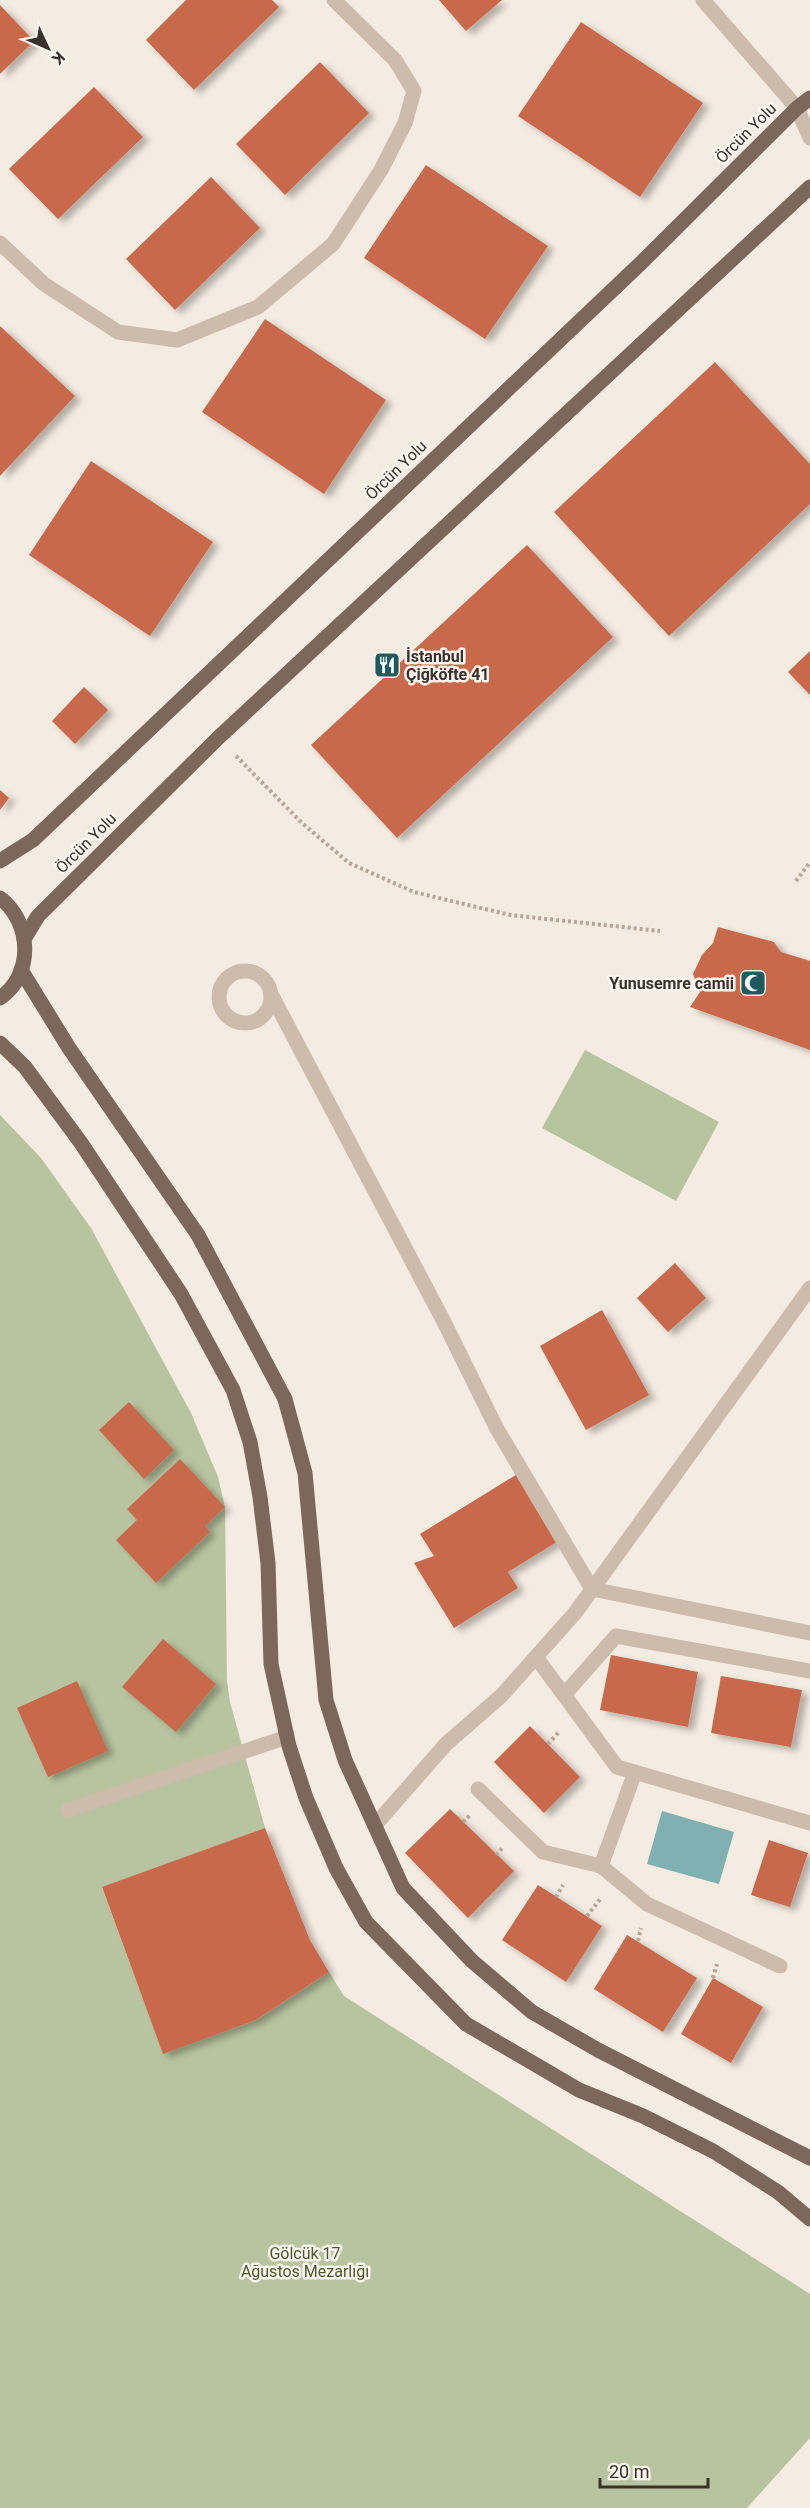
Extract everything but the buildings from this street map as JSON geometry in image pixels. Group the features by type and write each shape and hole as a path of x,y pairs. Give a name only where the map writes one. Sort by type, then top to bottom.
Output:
{"main road":[{"name":"Örcün Yolu","path":"0,861 33,840 641,262 797,108 810,98"},
{"name":"Örcün Yolu","path":"24,939 38,916 219,738 810,187"},
{"path":"0,898 17,916 24,939 25,957 19,977 0,998"},
{"path":"21,969 69,1048 198,1235 285,1399 305,1473 326,1700 345,1760 376,1824 403,1888 472,1961 532,2012 618,2061 810,2158"},
{"path":"0,1043 25,1067 81,1143 181,1294 232,1390 250,1442 260,1497 268,1563 271,1664 287,1737 306,1798 336,1868 366,1922 466,2024 579,2090 643,2116 713,2151 778,2192 810,2219"}],"street":[{"path":"0,243 44,284 118,332 177,340 258,307 333,244 381,170 405,123 414,91 395,60 334,0"},
{"path":"703,0 797,108 810,138"},
{"path":"271,994 443,1320 496,1429 592,1589 810,1633"},
{"path":"376,1824 446,1744 501,1696 575,1612 810,1288"},
{"path":"564,1695 616,1636 810,1671"},
{"path":"536,1657 617,1767 810,1823"},
{"path":"68,1810 287,1737"},
{"path":"601,1866 635,1772"},
{"path":"478,1789 543,1852 601,1866 647,1904 780,1966"}],"path":[{"path":"219,738 302,823 349,863 414,892 510,915 660,931"},
{"path":"796,880 810,862"}],"green space":[{"path":"585,1050 719,1122 676,1201 542,1128"},
{"name":"Gölcük 17 Ağustos Mezarlığı","path":"0,1115 41,1158 91,1228 191,1413 218,1477 225,1507 227,1681 230,1702 265,1828 102,1888 163,2053 256,2020 329,1972 344,1996 810,2294 810,2438 747,2508 0,2508"}],"water":[{"path":"662,1811 734,1832 719,1884 647,1864"}],"place":[{"name":"İstanbul Çiğköfte 41","path":"387,665"},
{"name":"Yunusemre camii","path":"753,983"}]}
